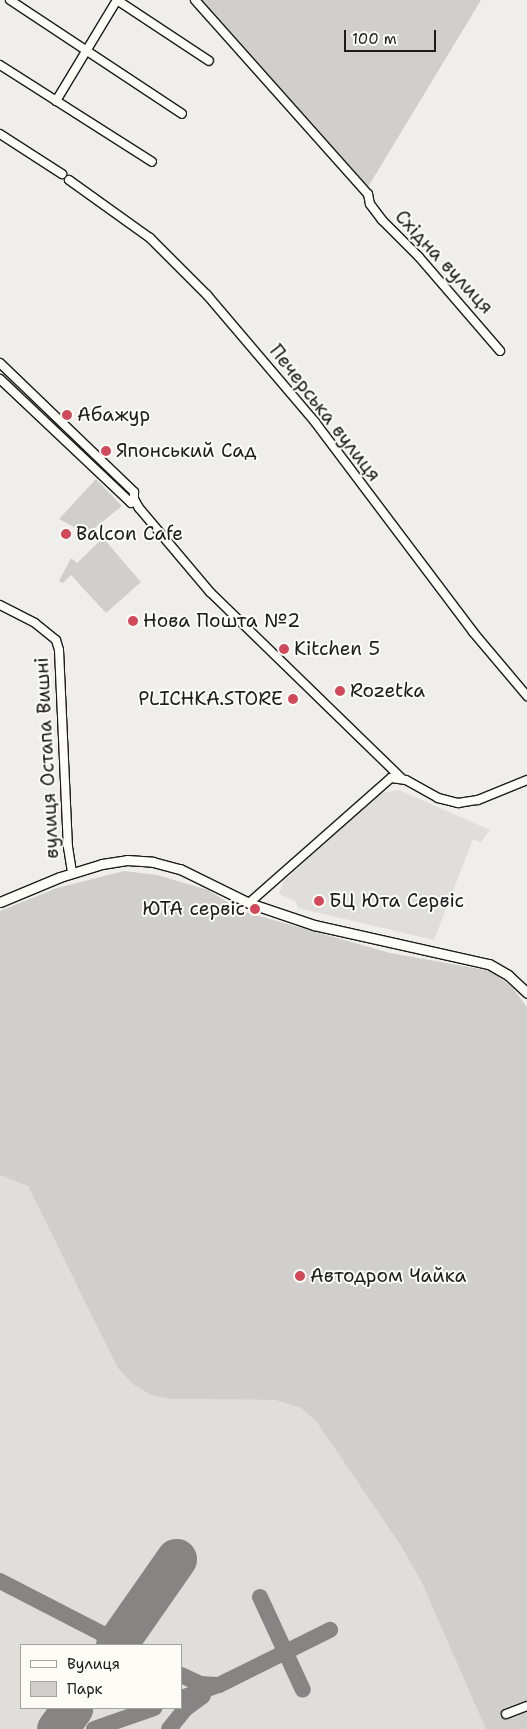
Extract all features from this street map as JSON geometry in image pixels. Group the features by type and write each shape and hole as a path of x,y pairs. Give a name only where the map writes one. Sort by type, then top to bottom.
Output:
{"street":[{"path":"10,0 182,114"},
{"path":"56,101 117,0 209,61"},
{"name":"Східна вулиця","path":"195,0 368,194 370,204 382,220 419,257 500,350"},
{"path":"0,64 152,162"},
{"path":"0,134 62,174"},
{"name":"Печерська вулиця","path":"69,180 150,238 220,310 315,422 474,632 527,696"},
{"path":"0,364 134,492 134,499 210,592 401,778 438,798 458,803 478,800 527,780"},
{"path":"0,379 130,503 134,499"},
{"name":"вулиця Остапа Вишні","path":"1,607 36,623 56,640 68,847 72,873"},
{"path":"249,903 382,786 392,778 401,778"},
{"path":"0,901 72,873 115,861 153,862 180,870 249,903 339,932 480,961 508,975 527,993"},
{"path":"506,1714 527,1706"}],"shaded area":[{"path":"399,790 490,830 481,842 473,839 434,940 298,908 295,901 279,894 283,882 377,794"},
{"path":"0,1175 28,1186 117,1367 171,1399 275,1400 301,1408 316,1421 401,1546 422,1583 487,1729 0,1729"}],"green space":[{"path":"199,0 481,0 368,187"},
{"path":"96,479 122,506 87,534 59,519"},
{"path":"103,538 141,582 106,613 71,575 63,583 59,581 71,558 77,563"},
{"name":"Автодром Чайка","path":"124,871 157,875 208,890 242,911 390,953 491,971 512,987 527,1007 527,1729 486,1729 422,1583 401,1546 316,1421 301,1408 275,1400 171,1399 151,1395 133,1384 117,1367 28,1186 0,1175 0,911 57,888"}],"taxiway":[{"path":"0,1581 122,1644"},
{"path":"260,1597 303,1690"},
{"path":"182,1698 219,1685 330,1630"},
{"path":"182,1675 200,1684 217,1685"},
{"path":"169,1729 185,1709 203,1696"},
{"path":"94,1729 151,1709"}],"runway":[{"path":"117,1644 176,1559"},
{"path":"57,1729 71,1709"}],"place":[{"name":"Абажур","path":"67,415"},
{"name":"Японський Сад","path":"106,451"},
{"name":"Balcon Cafe","path":"66,534"},
{"name":"Нова Пошта №2","path":"133,621"},
{"name":"Kitchen 5","path":"284,649"},
{"name":"Rozetka","path":"340,691"},
{"name":"PLICHKA.STORE","path":"293,699"},
{"name":"БЦ Юта Сервіс","path":"319,901"},
{"name":"ЮТА сервіс","path":"255,909"},
{"name":"Автодром Чайка","path":"300,1276"}]}
